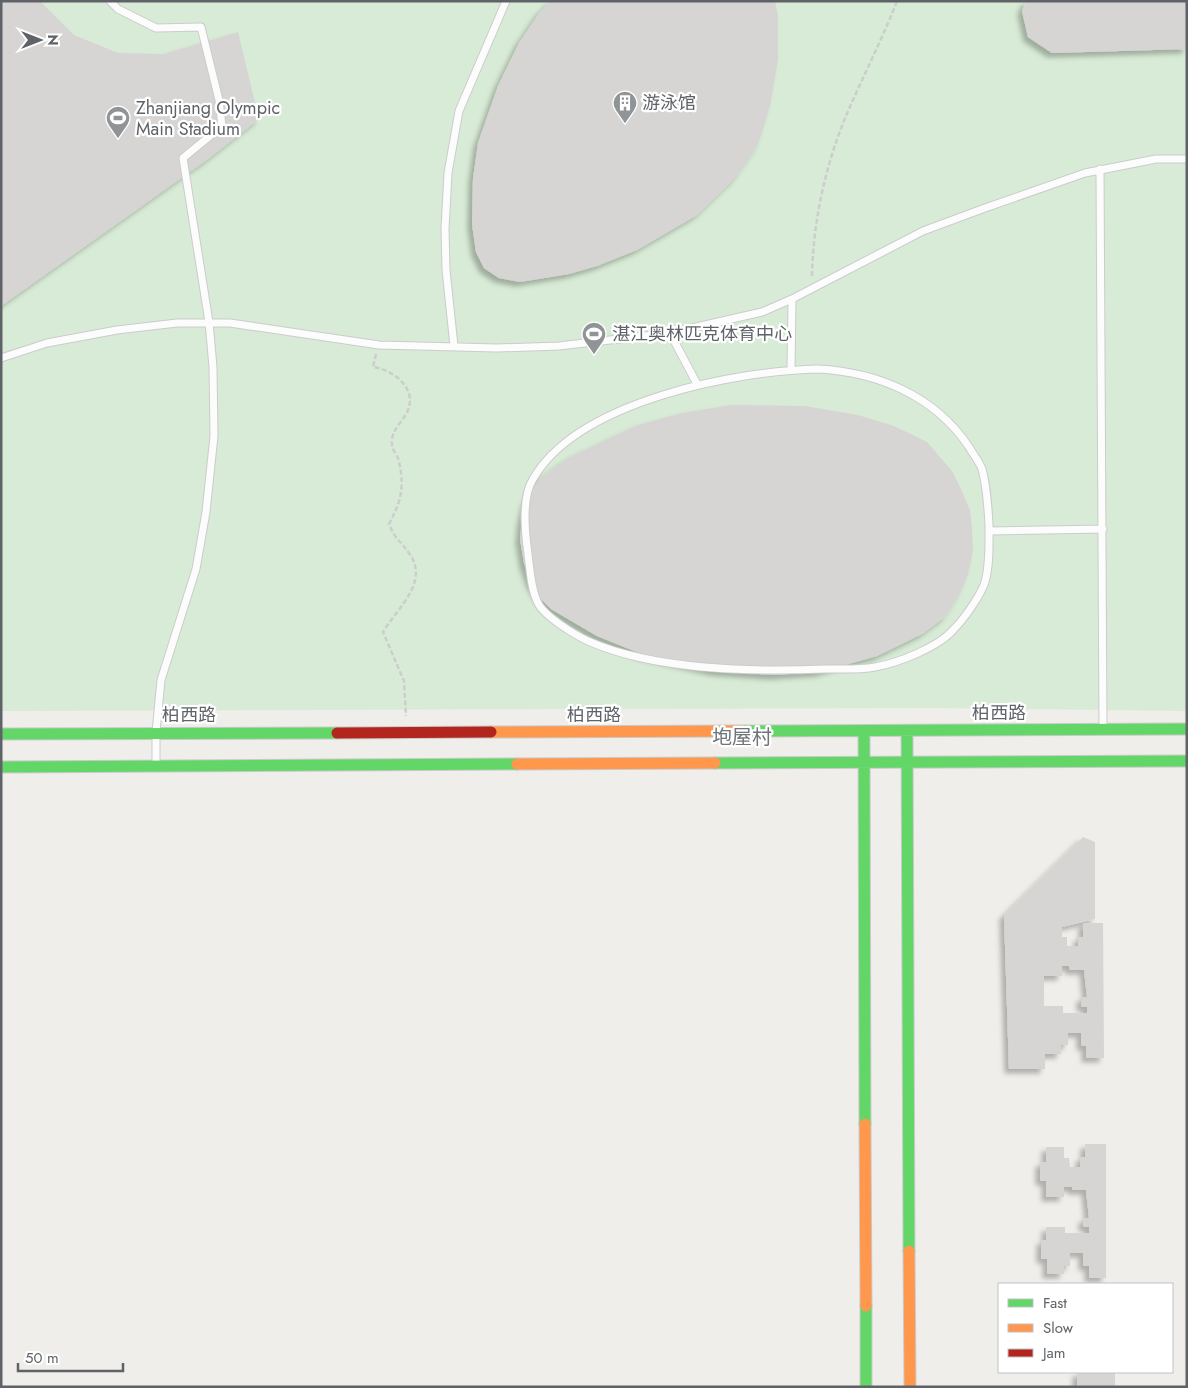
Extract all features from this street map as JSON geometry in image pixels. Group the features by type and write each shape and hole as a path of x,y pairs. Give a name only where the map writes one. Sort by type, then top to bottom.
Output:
{"main road":[{"name":"柏西路","path":"1,734 1187,729"},
{"path":"864,731 866,1387"},
{"path":"906,731 910,1387"},
{"path":"1,767 1187,762"}],"lane":[{"path":"110,1 118,9 156,28 201,27 219,100 222,126 183,158 209,322 213,368 214,436 206,512 196,568 161,680 156,732 156,766"},
{"path":"454,346 446,270 445,229 448,173 459,111 506,1"},
{"path":"1,358 47,343 117,330 177,323 209,322 303,332 379,345 497,348 559,346 670,333 762,312 792,300 923,232 985,208 1100,169 1156,159 1187,159"},
{"path":"1100,169 1103,730"},
{"path":"791,370 792,300"},
{"path":"670,333 697,384"},
{"path":"791,370 843,370 868,376 901,388 931,406 959,432 981,466 988,500 989,531 985,583 953,632 925,650 876,667 759,672 644,658 588,640 552,618 538,604 529,565 524,523 530,482 548,459 571,439 604,419 648,400 697,384 791,370"},
{"path":"989,531 1103,528"}],"path":[{"path":"812,288 812,246 824,184 845,118 897,1"},
{"path":"379,345 373,367 385,368 400,379 408,392 410,406 395,430 392,444 403,484 398,506 389,524 395,538 410,553 417,572 416,586 383,632 404,681 406,733"}],"green space":[{"name":"湛江奥林匹克体育中心","path":"1,1 1187,1 1187,711 932,708 1,711"}],"building":[{"name":"Zhanjiang Olympic Main Stadium","path":"1,1 40,1 74,35 118,53 164,54 238,32 259,119 208,159 1,306"},
{"name":"游泳馆","path":"551,1 775,1 778,16 778,60 770,106 758,145 736,177 697,215 637,250 597,266 569,274 520,282 499,278 484,268 476,252 472,224 473,179 478,143 498,86 519,43 540,12"},
{"path":"1026,1 1187,1 1187,49 1052,53 1028,37 1022,11"},
{"path":"731,405 805,406 858,415 894,426 927,442 952,471 970,510 973,551 968,574 960,593 945,617 922,634 877,656 820,672 774,675 715,671 644,655 597,636 551,609 540,598 531,583 524,563 520,539 526,502 533,488 543,476 572,456 638,425 682,413"},
{"path":"1083,837 1095,842 1095,919 1062,927 1062,937 1067,937 1067,946 1078,946 1078,937 1083,937 1083,923 1103,923 1104,1058 1086,1058 1086,1046 1081,1046 1081,1033 1068,1033 1068,1045 1061,1045 1061,1054 1045,1054 1045,1069 1009,1069 1004,915","holes":["1062,966 1069,966 1070,970 1084,970 1087,997 1081,997 1081,1007 1087,1007 1087,1013 1063,1013 1063,1006 1044,1006 1044,976 1062,976"]},
{"path":"1085,1144 1106,1144 1106,1278 1089,1278 1089,1266 1083,1266 1083,1253 1070,1253 1070,1266 1064,1266 1064,1274 1047,1274 1047,1259 1041,1259 1041,1240 1046,1240 1046,1227 1065,1227 1065,1233 1089,1233 1089,1227 1083,1227 1083,1218 1089,1218 1086,1190 1072,1190 1072,1187 1064,1187 1064,1197 1046,1197 1046,1181 1040,1181 1040,1162 1046,1162 1046,1147 1064,1147 1064,1158 1069,1158 1070,1167 1080,1167 1080,1157 1085,1157"},
{"path":"1077,1373 1115,1373 1115,1387 1077,1387"}],"traffic: fast":[{"path":"745,731 1187,729"},
{"path":"864,731 865,1124"},
{"path":"907,731 909,1251"},
{"path":"1,734 337,733"},
{"path":"715,763 1187,761"},
{"path":"1,767 517,764"},
{"path":"866,1306 866,1387"}],"traffic: slow":[{"path":"491,732 745,731"},
{"path":"517,764 715,763"},
{"path":"865,1124 866,1306"},
{"path":"909,1251 910,1387"}],"traffic: jam":[{"path":"337,733 491,732"}],"place":[{"name":"游泳馆","path":"625,124"},
{"name":"Zhanjiang Olympic Main Stadium","path":"118,139"},
{"name":"湛江奥林匹克体育中心","path":"594,355"}],"district":[{"name":"垉屋村","path":"742,737"}]}
